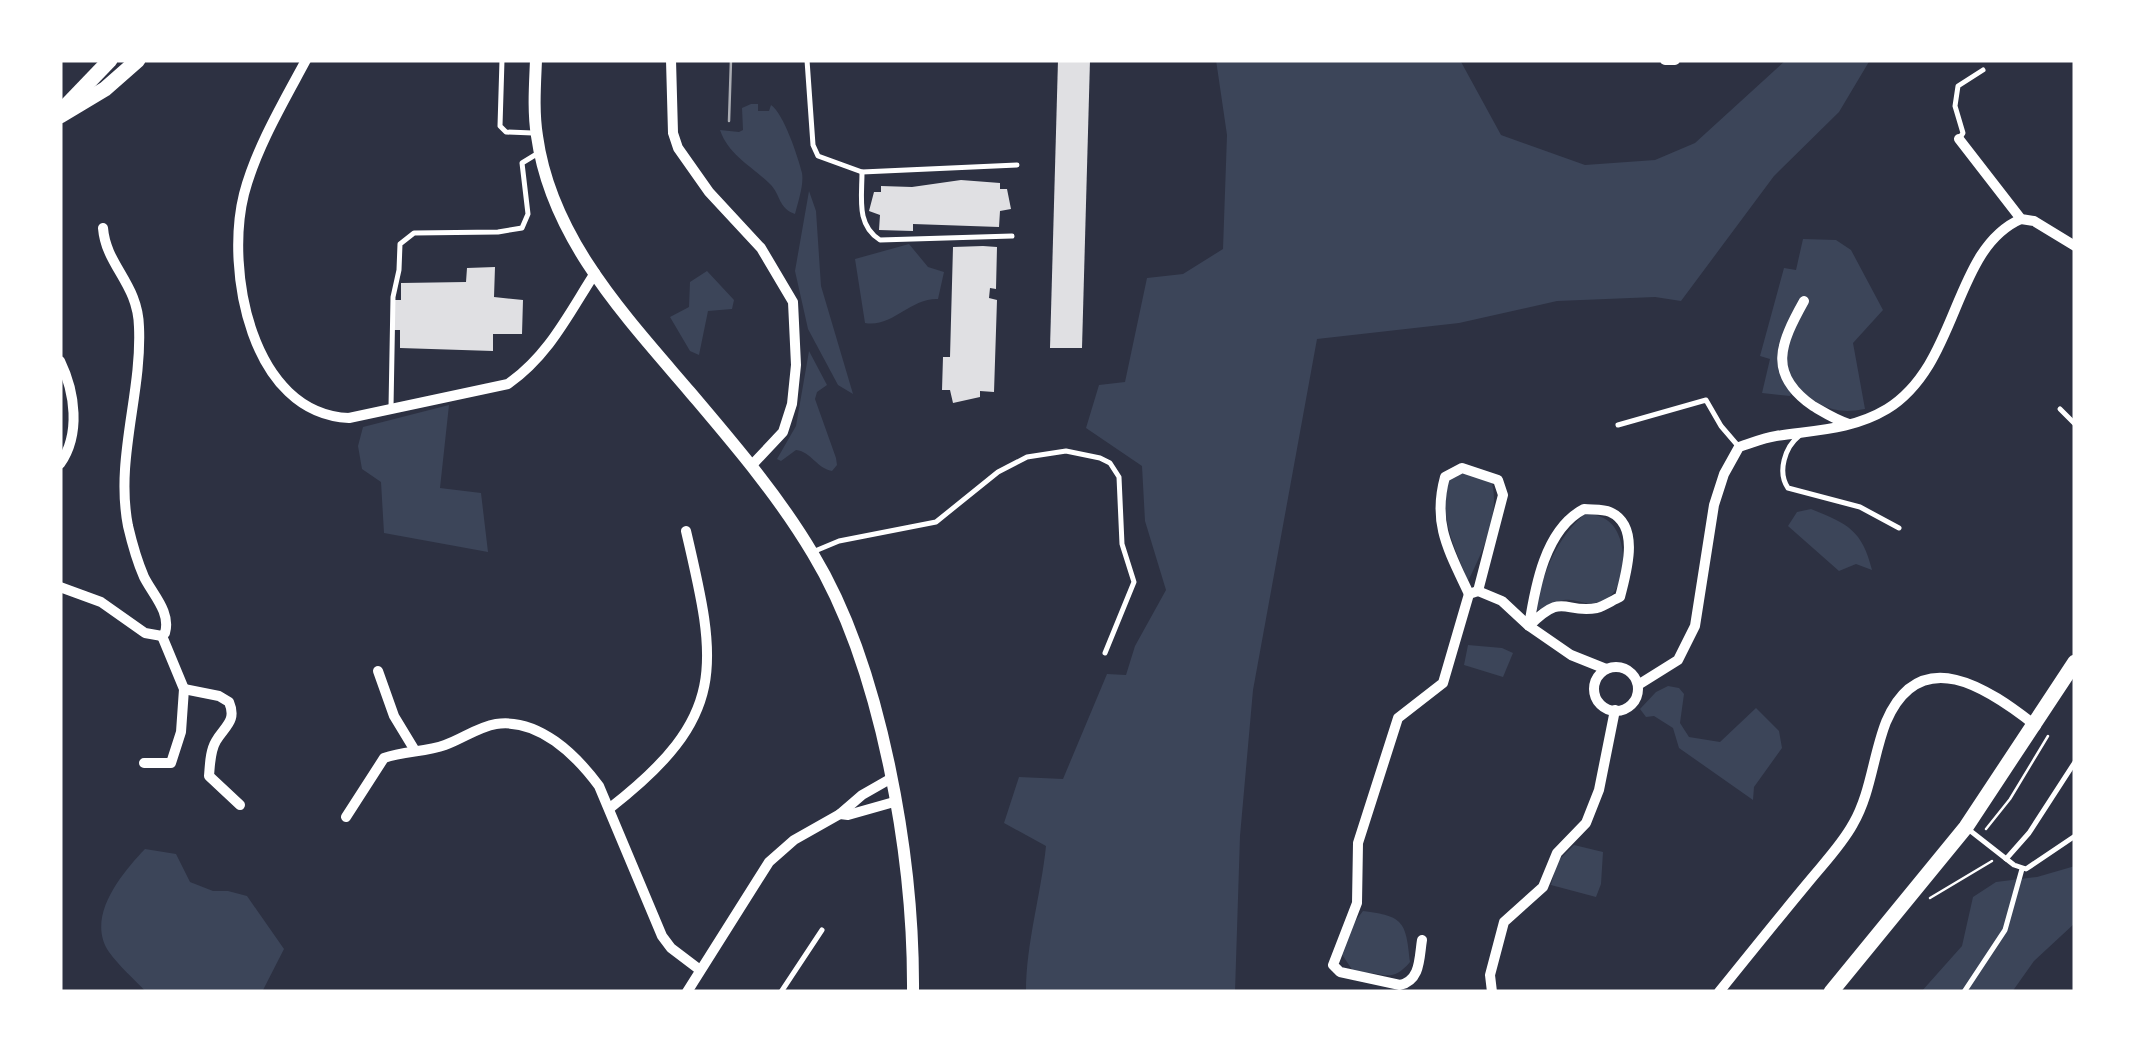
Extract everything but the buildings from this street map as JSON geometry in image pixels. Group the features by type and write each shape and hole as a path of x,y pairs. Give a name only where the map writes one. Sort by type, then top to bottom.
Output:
{"main road":[{"path":"60,114 110,60"},
{"path":"60,114 105,89 138,60"},
{"path":"1831,992 1973,832 2042,730 2075,662"}],"street":[{"path":"306,60 259,155 244,195 238,242 244,300 270,372 298,402 333,418 392,410 508,384 528,370 558,336 595,273"},
{"path":"536,60 536,134 567,230 648,344 752,465 812,552 861,658 890,779 909,884 913,992"},
{"path":"670,60 673,133 678,148 710,192 761,248 792,302 796,365 792,404 783,432 752,465"},
{"path":"1665,60 1675,60"},
{"path":"1960,139 2021,218 2034,221 2075,246"},
{"path":"1606,669 1597,680 1595,693 1602,705 1615,710 1632,703 1638,686 1678,660 1694,626 1714,504 1739,446 1770,436 1822,432 1850,424 1886,409 1909,391 1933,362 1980,256 1993,236 2021,218"},
{"path":"103,228 104,245 137,300 138,348 123,491 134,552 167,620 168,628 162,636"},
{"path":"1804,301 1786,338 1781,360 1783,375 1790,388 1808,402 1850,424"},
{"path":"60,361 73,406 72,436 60,464"},
{"path":"1422,940 1414,979 1408,983 1400,985 1340,972 1333,965 1357,903 1358,842 1398,718 1443,683 1473,592 1502,496 1498,480 1462,468 1445,476 1437,503 1443,538 1473,592 1502,601 1529,626 1571,655 1606,669 1626,669 1638,686"},
{"path":"1584,509 1609,512 1622,522 1629,541 1629,565 1620,597 1596,608 1560,604 1542,613 1529,626 1536,584 1570,516 1584,509"},
{"path":"610,808 652,776 691,726 701,700 709,638 686,531"},
{"path":"60,587 101,602 144,632 162,636"},
{"path":"144,763 171,763 180,732 184,689 162,636"},
{"path":"378,671 394,716 414,750"},
{"path":"1719,992 1855,822 1886,723 1898,700 1910,688 1933,677 1954,677 1976,686 2042,730"},
{"path":"184,689 229,702 233,715 214,743 209,776 240,804"},
{"path":"1492,992 1490,975 1504,922 1543,887 1557,853 1586,823 1599,790 1615,710"},
{"path":"346,817 379,762 440,746 493,724 530,728 544,734 588,771 610,808 662,936 700,970"},
{"path":"687,992 768,862 794,840 890,779"},
{"path":"840,814 894,802"}],"lane":[{"path":"502,60 500,126 506,132 536,134"},
{"path":"807,60 812,145 818,156 862,172 1017,165"},
{"path":"1960,139 1963,132 1955,106 1958,86 1982,70"},
{"path":"392,410 393,296 400,244 414,233 479,233 522,228 528,214 522,163 540,152"},
{"path":"862,172 863,223 880,240 1012,236"},
{"path":"1618,424 1706,400 1739,446"},
{"path":"2060,409 2075,424"},
{"path":"1806,432 1794,438 1784,462 1783,481 1788,488 1860,508 1899,528"},
{"path":"812,552 838,541 936,522 998,472 1028,457 1066,452 1100,458 1110,463 1119,477 1122,544 1134,585 1105,653"},
{"path":"2004,857 2029,832 2075,762"},
{"path":"1973,832 2022,869 2032,867 2075,836"},
{"path":"1964,992 2005,930 2022,869"},
{"path":"781,992 822,930"}],"path":[{"path":"1973,832 2010,799 2042,730"},
{"path":"1919,906 2004,857"}],"shaded area":[{"path":"1216,60 1460,60 1501,135 1585,165 1655,160 1695,143 1786,60 1870,60 1839,112 1774,176 1681,301 1655,297 1557,301 1459,323 1317,339 1253,690 1240,836 1235,992 1026,992 1028,955 1046,846 1004,823 1019,777 1063,779 1107,674 1126,675 1135,646 1166,590 1145,521 1142,466 1086,428 1099,385 1125,382 1147,278 1183,274 1223,249 1227,135"},
{"path":"758,104 758,111 769,111 771,105 790,136 802,178 795,214 785,208 770,184 735,154 720,130 743,130 742,108"},
{"path":"809,191 816,211 821,286 853,394 838,385 808,329 795,271"},
{"path":"1803,239 1836,240 1851,250 1883,310 1853,343 1865,409 1828,408 1796,386 1790,396 1762,393 1770,359 1760,356 1784,268 1796,270"},
{"path":"909,244 928,267 944,272 938,299 919,303 884,321 865,323 855,259"},
{"path":"707,271 734,300 732,309 708,311 699,355 690,351 670,317 689,307 690,282"},
{"path":"809,351 827,385 817,392 815,399 836,458 837,465 832,471 796,450 781,461 777,459 796,426"},
{"path":"449,405 440,488 481,493 488,552 384,533 381,482 362,469 358,446 363,427"},
{"path":"1463,473 1492,483 1494,495 1488,534 1468,581 1449,530 1445,504 1450,477"},
{"path":"1811,509 1852,530 1872,570 1856,564 1839,571 1788,526 1797,512"},
{"path":"1586,513 1608,520 1618,533 1623,568 1618,587 1605,600 1595,603 1564,600 1535,611 1552,557"},
{"path":"1468,645 1513,653 1503,677 1464,665"},
{"path":"1668,686 1679,688 1684,694 1680,723 1689,737 1720,742 1756,708 1779,731 1782,748 1754,787 1753,800 1679,748 1673,728 1654,716 1646,717 1640,709"},
{"path":"1574,845 1603,852 1596,897 1551,885 1557,862"},
{"path":"145,849 176,854 190,882 213,891 247,896 284,949 262,992 146,992 113,957 103,939 104,910 117,883"},
{"path":"2075,866 2075,923 2034,961 2012,992 1921,992 1962,946 1973,897 1996,882 2037,877"},
{"path":"1363,911 1387,915 1404,930 1410,962 1396,974 1355,974 1341,953 1350,928"}],"tram line":[{"path":"729,121 731,60"}]}
